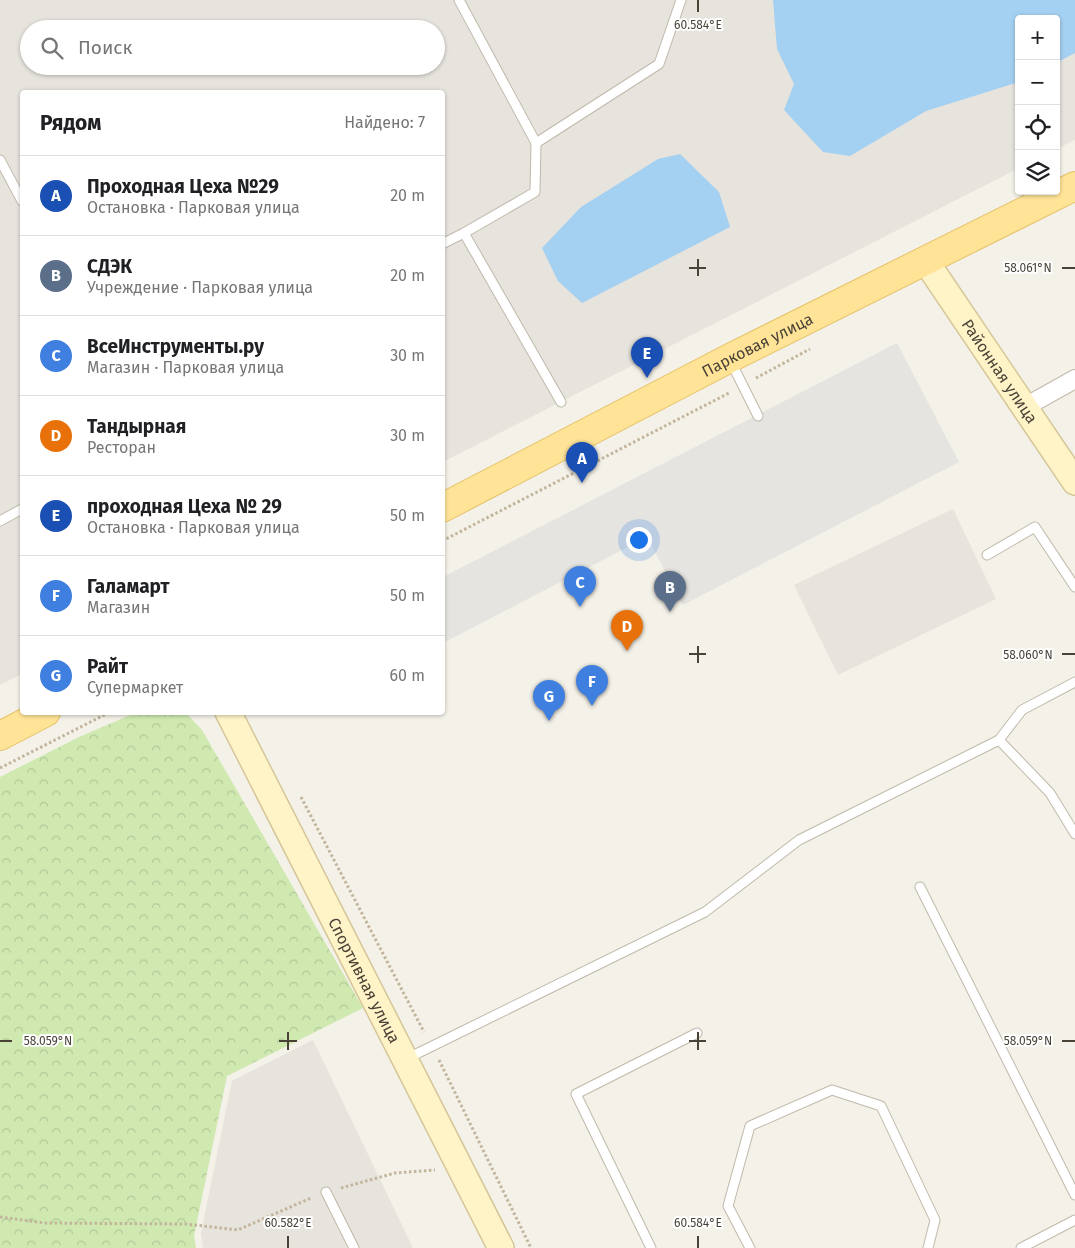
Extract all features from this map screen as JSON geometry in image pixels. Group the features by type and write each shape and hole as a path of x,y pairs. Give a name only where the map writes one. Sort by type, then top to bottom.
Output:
{"main road":[{"name":"Парковая улица","path":"445,506 730,358 1075,186"},
{"path":"0,736 40,715"}],"street":[{"name":"Районная улица","path":"925,260 1075,482"},
{"path":"1025,406 1075,379"},
{"name":"Спортивная улица","path":"230,715 501,1248"}],"lane":[{"path":"445,242 535,192 536,143 459,0"},
{"path":"536,143 659,64 681,0"},
{"path":"0,160 20,197"},
{"path":"464,233 561,402"},
{"path":"730,358 758,416"},
{"path":"0,521 20,510"},
{"path":"987,555 1035,527 1075,587"},
{"path":"406,1059 705,912 799,840 999,740 1022,710 1075,682"},
{"path":"999,740 1050,793 1075,834"},
{"path":"920,887 1075,1196"},
{"path":"651,1248 576,1094 697,1033"},
{"path":"750,1248 728,1206 750,1126 832,1090 881,1106 935,1220 928,1248"},
{"path":"326,1192 354,1248"},
{"path":"1020,1248 1075,1220"}],"path":[{"path":"445,539 743,386 811,348"},
{"path":"0,768 104,715"},
{"path":"298,792 432,1046 531,1248"},
{"path":"0,1217 45,1223 186,1224 238,1230 326,1192 396,1173 490,1166"}],"shaded area":[{"path":"0,0 1075,0 1075,140 1060,147 1060,15 1015,15 1015,170 445,461 445,90 20,90 20,675 0,685"},
{"path":"897,343 959,462 683,605 647,537 445,642 445,576"},
{"path":"953,509 996,599 838,675 794,585"},
{"path":"313,1040 413,1248 203,1248 201,1233 232,1081"}],"green space":[{"path":"130,715 188,715 202,730 363,1008 227,1076 194,1236 196,1248 0,1248 0,777 79,737"}],"water":[{"path":"773,0 1075,0 1075,53 1060,61 1060,15 1015,15 1015,83 926,111 850,156 823,152 784,110 794,84 777,49"},
{"path":"680,154 719,192 730,227 582,303 558,281 542,248 581,207 658,159"}],"place":[{"name":"проходная Цеха № 29","path":"647,378"},
{"name":"Проходная Цеха №29","path":"582,483"},
{"name":"ВсеИнструменты.ру","path":"580,607"},
{"name":"СДЭК","path":"670,612"},
{"name":"Тандырная","path":"627,651"},
{"name":"Галамарт","path":"592,706"},
{"name":"Райт","path":"549,721"}]}
